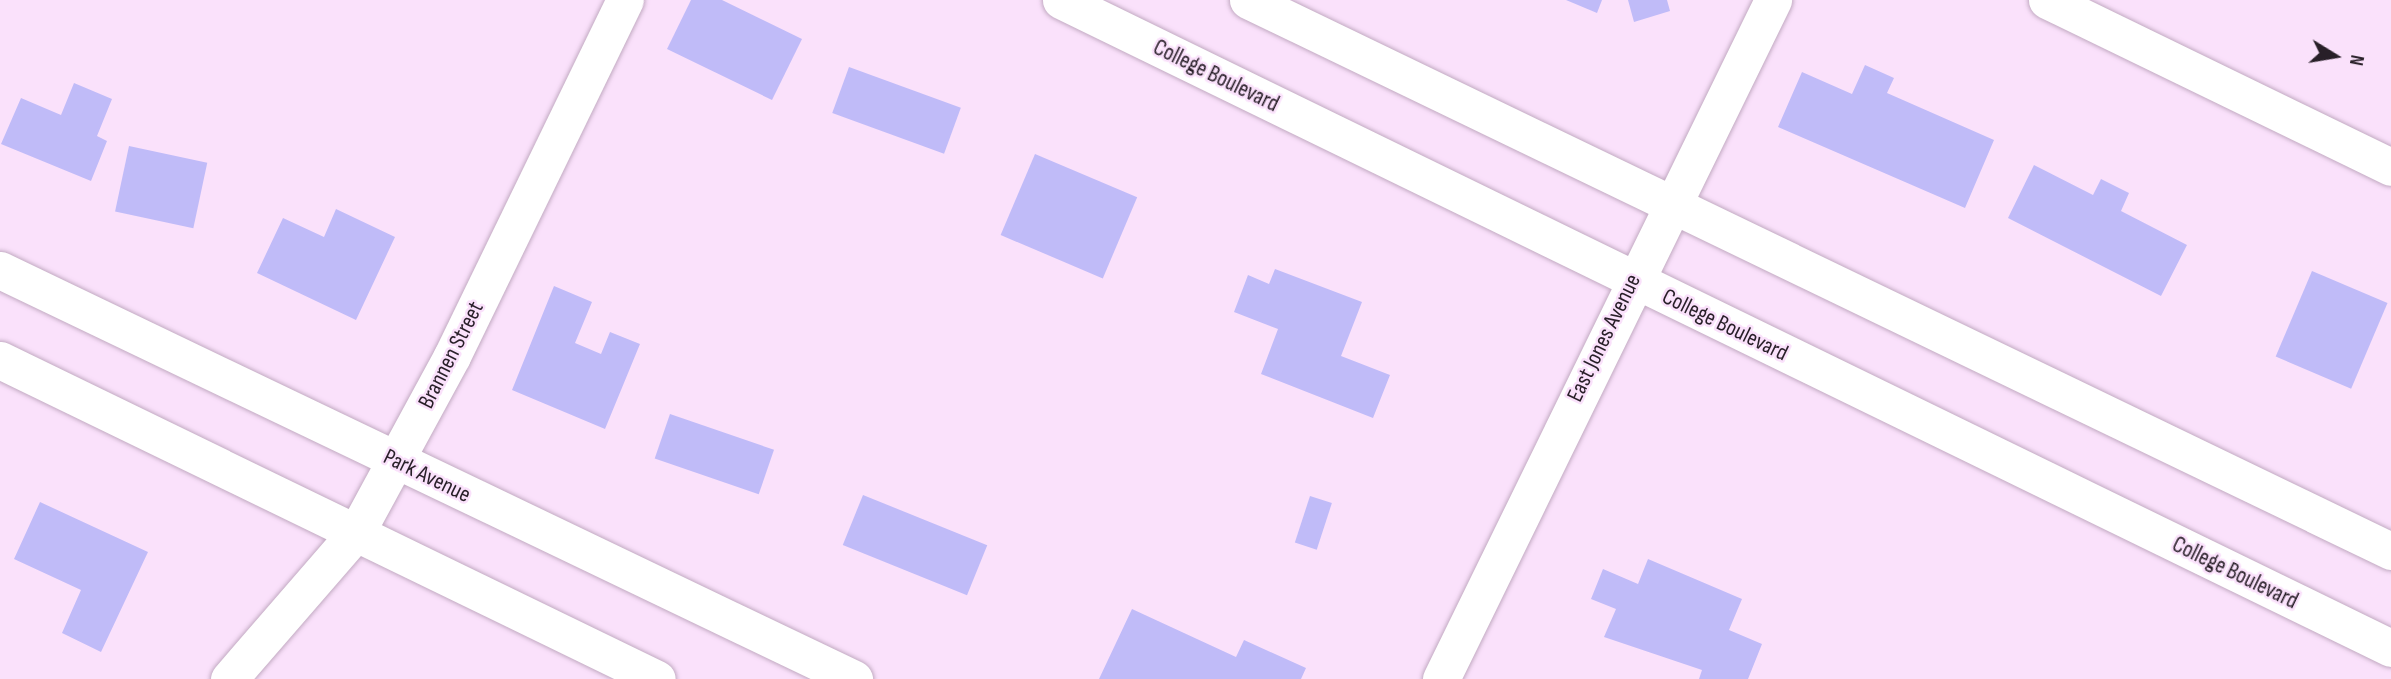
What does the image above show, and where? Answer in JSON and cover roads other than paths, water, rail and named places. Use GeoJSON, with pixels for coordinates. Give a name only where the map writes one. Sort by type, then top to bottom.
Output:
{"type":"FeatureCollection","features":[{"type":"Feature","properties":{"kind":"street","name":"Brannen Street"},"geometry":{"type":"LineString","coordinates":[[229,679],[357,531],[625,0]]}},
{"type":"Feature","properties":{"kind":"street","name":"College Boulevard"},"geometry":{"type":"LineString","coordinates":[[1061,0],[2391,648]]}},
{"type":"Feature","properties":{"kind":"street"},"geometry":{"type":"LineString","coordinates":[[1248,0],[2391,551]]}},
{"type":"Feature","properties":{"kind":"street","name":"East Jones Avenue"},"geometry":{"type":"LineString","coordinates":[[1441,679],[1632,280],[1773,0]]}},
{"type":"Feature","properties":{"kind":"street"},"geometry":{"type":"LineString","coordinates":[[2047,0],[2391,167]]}},
{"type":"Feature","properties":{"kind":"street","name":"Park Avenue"},"geometry":{"type":"LineString","coordinates":[[0,270],[854,679]]}},
{"type":"Feature","properties":{"kind":"street"},"geometry":{"type":"LineString","coordinates":[[0,360],[357,531],[657,679]]}}]}
